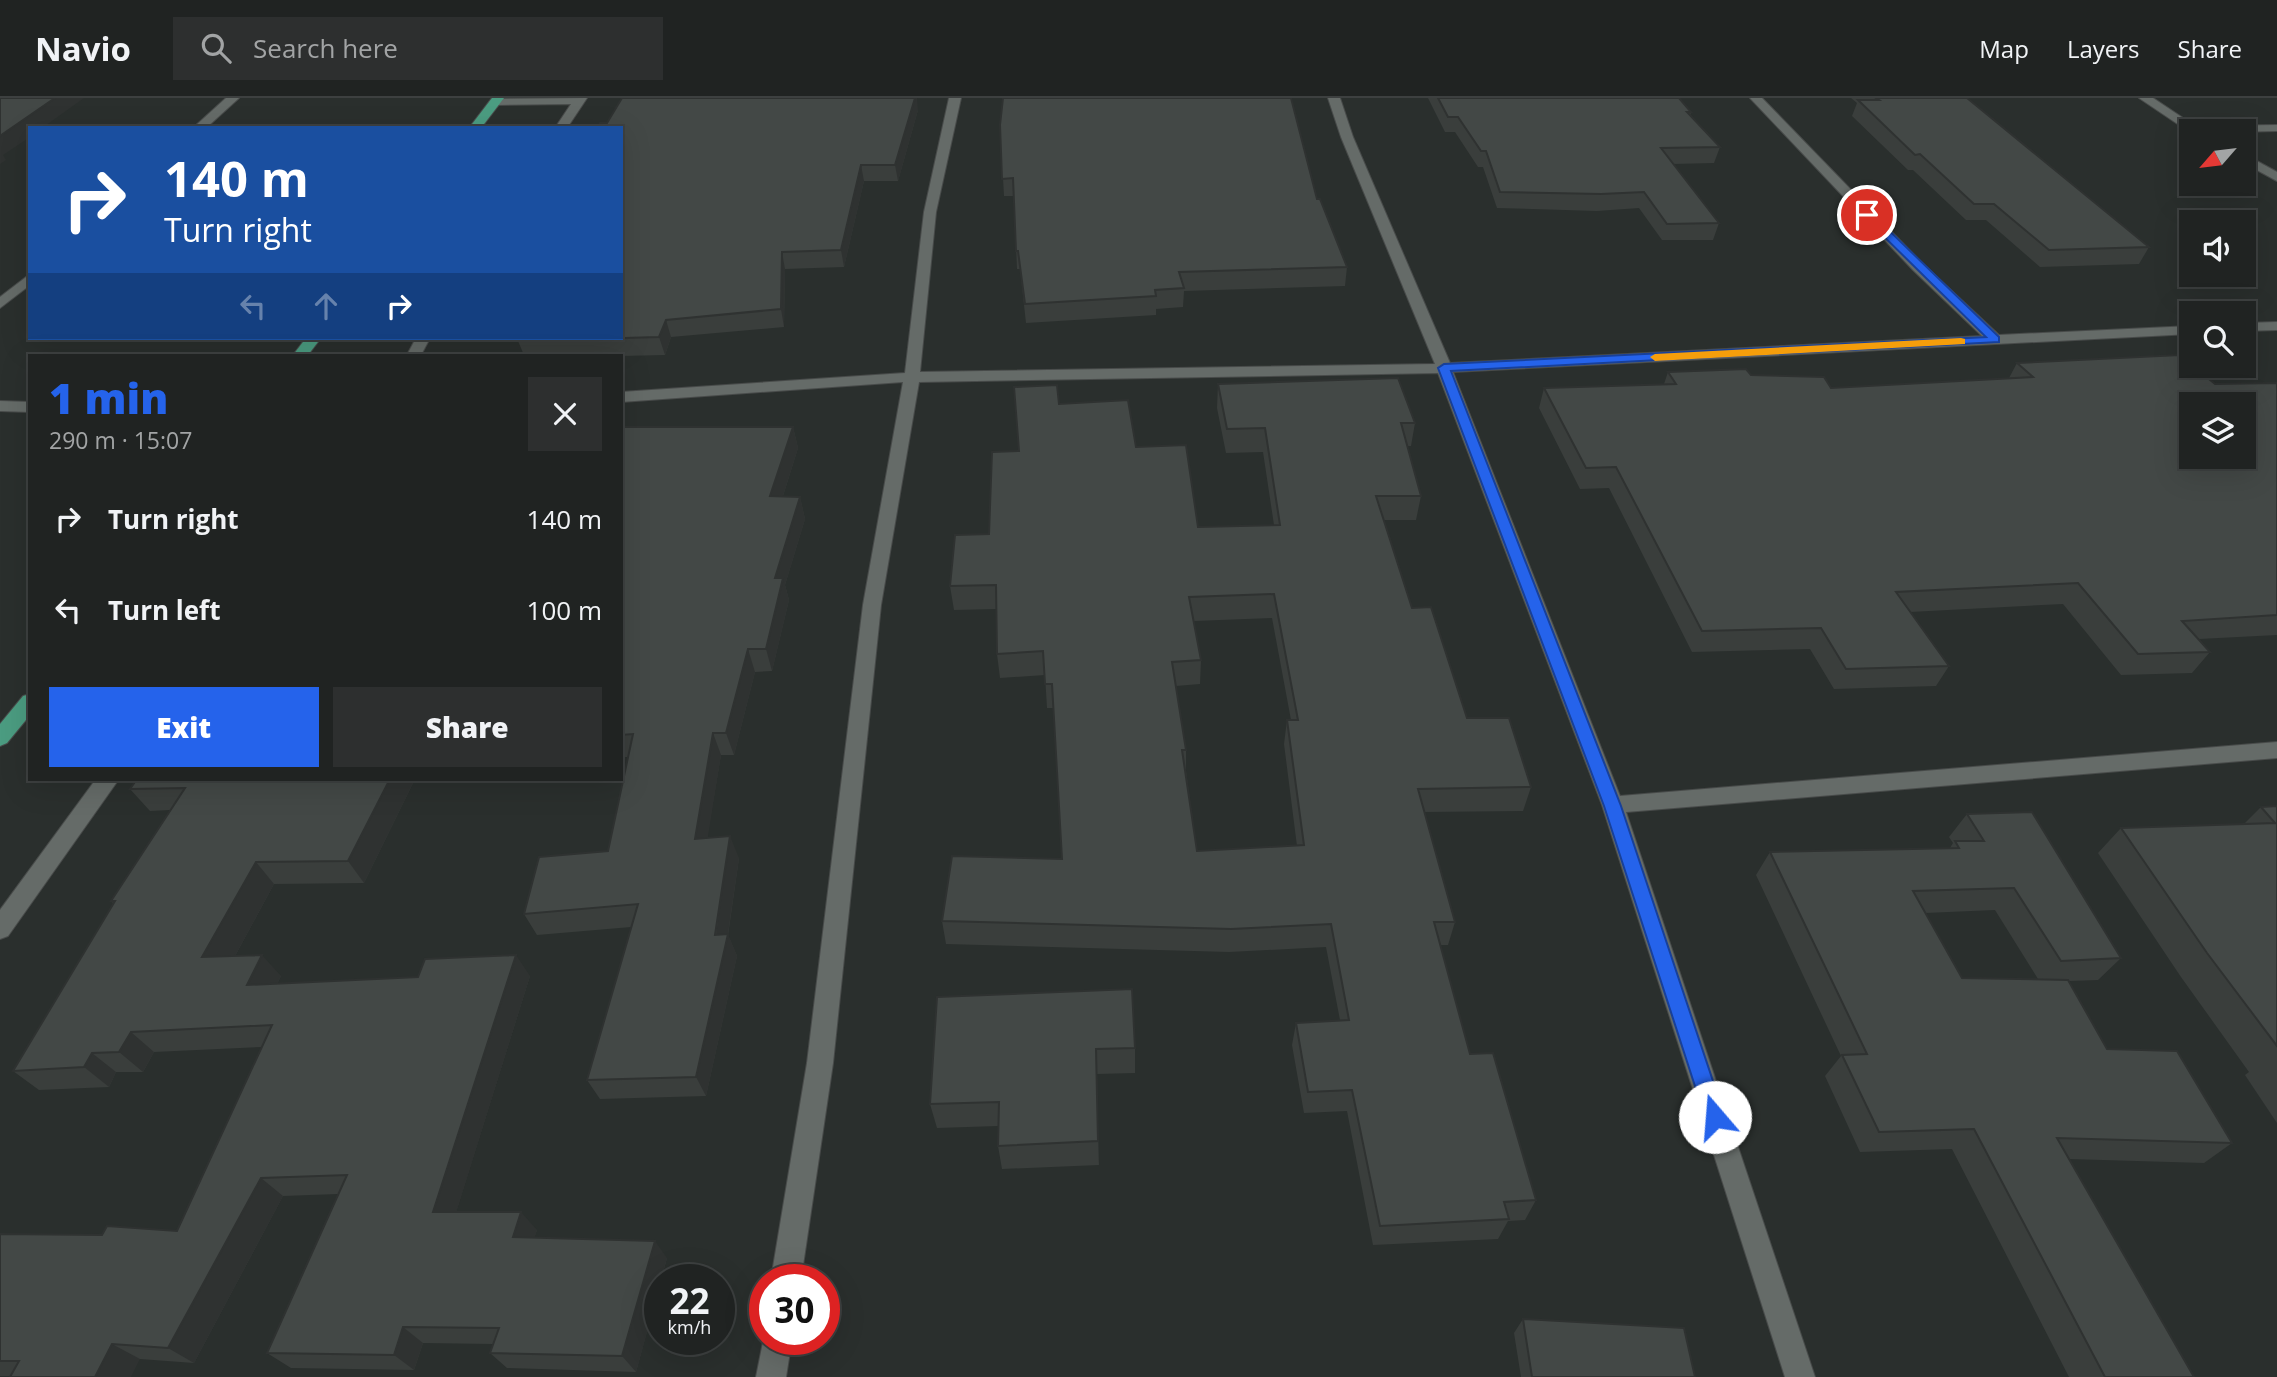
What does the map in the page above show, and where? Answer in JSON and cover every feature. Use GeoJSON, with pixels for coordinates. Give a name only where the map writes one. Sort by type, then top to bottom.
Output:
{"type":"FeatureCollection","features":[{"type":"Feature","properties":{"kind":"main road"},"geometry":{"type":"LineString","coordinates":[[476,126],[496,100]]}},
{"type":"Feature","properties":{"kind":"main road"},"geometry":{"type":"LineString","coordinates":[[301,354],[312,340]]}},
{"type":"Feature","properties":{"kind":"main road"},"geometry":{"type":"LineString","coordinates":[[0,738],[28,703]]}},
{"type":"Feature","properties":{"kind":"street"},"geometry":{"type":"LineString","coordinates":[[201,126],[233,98]]}},
{"type":"Feature","properties":{"kind":"street"},"geometry":{"type":"LineString","coordinates":[[788,1264],[820,1063],[872,605],[912,377],[930,212],[956,98]]}},
{"type":"Feature","properties":{"kind":"street"},"geometry":{"type":"LineString","coordinates":[[1334,98],[1444,368],[1613,806],[1800,1377]]}},
{"type":"Feature","properties":{"kind":"street"},"geometry":{"type":"LineString","coordinates":[[1756,98],[1918,267],[1995,340]]}},
{"type":"Feature","properties":{"kind":"street"},"geometry":{"type":"LineString","coordinates":[[2146,98],[2179,120]]}},
{"type":"Feature","properties":{"kind":"street"},"geometry":{"type":"LineString","coordinates":[[496,100],[580,99]]}},
{"type":"Feature","properties":{"kind":"street"},"geometry":{"type":"LineString","coordinates":[[562,126],[580,99]]}},
{"type":"Feature","properties":{"kind":"street"},"geometry":{"type":"LineString","coordinates":[[2256,129],[2277,128]]}},
{"type":"Feature","properties":{"kind":"street"},"geometry":{"type":"LineString","coordinates":[[2256,165],[2277,177]]}},
{"type":"Feature","properties":{"kind":"street"},"geometry":{"type":"LineString","coordinates":[[0,304],[28,280]]}},
{"type":"Feature","properties":{"kind":"street"},"geometry":{"type":"LineString","coordinates":[[2256,327],[2277,326]]}},
{"type":"Feature","properties":{"kind":"street"},"geometry":{"type":"LineString","coordinates":[[623,397],[912,377],[1444,368],[2179,331]]}},
{"type":"Feature","properties":{"kind":"street"},"geometry":{"type":"LineString","coordinates":[[0,406],[28,407]]}},
{"type":"Feature","properties":{"kind":"street"},"geometry":{"type":"LineString","coordinates":[[1613,806],[2277,750]]}},
{"type":"Feature","properties":{"kind":"street"},"geometry":{"type":"LineString","coordinates":[[0,929],[107,781]]}},
{"type":"Feature","properties":{"kind":"street"},"geometry":{"type":"LineString","coordinates":[[771,1377],[774,1355]]}},
{"type":"Feature","properties":{"kind":"building"},"geometry":{"type":"Polygon","coordinates":[[[0,98],[55,98],[0,136],[0,98]]]}},
{"type":"Feature","properties":{"kind":"building"},"geometry":{"type":"Polygon","coordinates":[[[622,98],[915,98],[895,165],[861,165],[841,250],[782,252],[781,309],[666,320],[659,337],[623,338],[623,126],[599,126],[600,123],[607,123],[622,98]]]}},
{"type":"Feature","properties":{"kind":"building"},"geometry":{"type":"Polygon","coordinates":[[[1003,98],[1291,98],[1317,199],[1320,199],[1347,267],[1179,272],[1184,288],[1155,290],[1156,296],[1025,304],[1016,251],[1013,178],[1002,179],[1000,125],[1003,98]]]}},
{"type":"Feature","properties":{"kind":"building"},"geometry":{"type":"Polygon","coordinates":[[[1438,98],[1679,98],[1691,112],[1687,112],[1720,147],[1661,148],[1719,223],[1667,224],[1644,192],[1500,192],[1486,151],[1481,151],[1458,117],[1448,117],[1438,98]]]}},
{"type":"Feature","properties":{"kind":"building"},"geometry":{"type":"Polygon","coordinates":[[[1876,98],[1967,98],[2149,247],[2049,250],[1994,204],[1974,204],[1920,154],[1915,155],[1858,100],[1879,100],[1876,98]]]}},
{"type":"Feature","properties":{"kind":"building"},"geometry":{"type":"Polygon","coordinates":[[[2179,355],[2179,378],[2208,378],[2215,384],[2277,383],[2277,615],[2182,621],[2210,652],[2138,654],[2078,583],[1896,592],[1949,666],[1846,669],[1821,628],[1702,631],[1616,467],[1586,468],[1544,388],[1676,384],[1668,372],[1746,369],[1751,375],[1824,377],[1831,388],[2033,377],[2017,363],[2179,355]]]}},
{"type":"Feature","properties":{"kind":"building"},"geometry":{"type":"Polygon","coordinates":[[[1398,378],[1415,423],[1401,423],[1421,496],[1376,496],[1412,608],[1431,607],[1467,718],[1509,718],[1531,787],[1418,789],[1455,922],[1434,922],[1470,1054],[1493,1053],[1536,1200],[1504,1202],[1509,1219],[1380,1226],[1352,1090],[1308,1092],[1296,1023],[1349,1020],[1331,924],[1231,929],[942,921],[952,856],[1062,859],[1052,684],[1045,684],[1043,651],[997,654],[996,585],[950,586],[955,535],[989,534],[992,452],[1019,451],[1014,387],[1057,385],[1059,404],[1128,400],[1136,447],[1186,445],[1198,527],[1280,525],[1265,428],[1227,429],[1218,384],[1398,378]],[[1274,594],[1189,597],[1201,660],[1172,662],[1186,750],[1182,750],[1197,851],[1304,845],[1287,720],[1298,720],[1274,594]]]}},
{"type":"Feature","properties":{"kind":"building"},"geometry":{"type":"Polygon","coordinates":[[[623,427],[793,427],[770,496],[800,497],[775,578],[783,578],[766,649],[748,649],[726,733],[713,733],[695,839],[730,836],[715,935],[728,934],[696,1077],[587,1080],[638,904],[524,914],[539,857],[608,851],[633,734],[623,735],[623,427]]]}},
{"type":"Feature","properties":{"kind":"building"},"geometry":{"type":"Polygon","coordinates":[[[136,781],[389,781],[348,861],[256,862],[202,957],[262,955],[247,985],[418,977],[425,959],[516,955],[433,1212],[521,1212],[513,1237],[655,1241],[648,1264],[644,1264],[644,1279],[622,1356],[490,1353],[499,1328],[403,1327],[394,1355],[267,1353],[347,1175],[261,1178],[168,1348],[112,1344],[95,1377],[10,1377],[19,1361],[0,1361],[0,1234],[102,1235],[107,1226],[177,1231],[272,1025],[131,1032],[119,1052],[92,1053],[84,1067],[13,1071],[115,901],[111,901],[185,788],[130,789],[136,781]]]}},
{"type":"Feature","properties":{"kind":"building"},"geometry":{"type":"Polygon","coordinates":[[[2277,806],[2277,1046],[2207,953],[2121,828],[2275,823],[2261,807],[2277,806]]]}},
{"type":"Feature","properties":{"kind":"building"},"geometry":{"type":"Polygon","coordinates":[[[2032,812],[2121,958],[2061,961],[2014,888],[1913,891],[1962,978],[2068,980],[2107,1049],[2177,1051],[2232,1143],[2057,1138],[2194,1377],[2105,1377],[1974,1129],[1879,1132],[1842,1055],[1867,1054],[1770,852],[1959,848],[1955,841],[1984,841],[1967,814],[2032,812]]]}},
{"type":"Feature","properties":{"kind":"building"},"geometry":{"type":"Polygon","coordinates":[[[1132,989],[1135,1048],[1096,1049],[1098,1141],[998,1146],[999,1102],[930,1104],[937,997],[1132,989]]]}},
{"type":"Feature","properties":{"kind":"building"},"geometry":{"type":"Polygon","coordinates":[[[1523,1319],[1684,1328],[1695,1377],[1532,1377],[1523,1319]]]}},
{"type":"Feature","properties":{"kind":"slow traffic"},"geometry":{"type":"LineString","coordinates":[[1655,357],[1961,342]]}},
{"type":"Feature","properties":{"kind":"route"},"geometry":{"type":"LineString","coordinates":[[1715,1117],[1613,806],[1444,368],[1995,340],[1867,215]]}}]}
